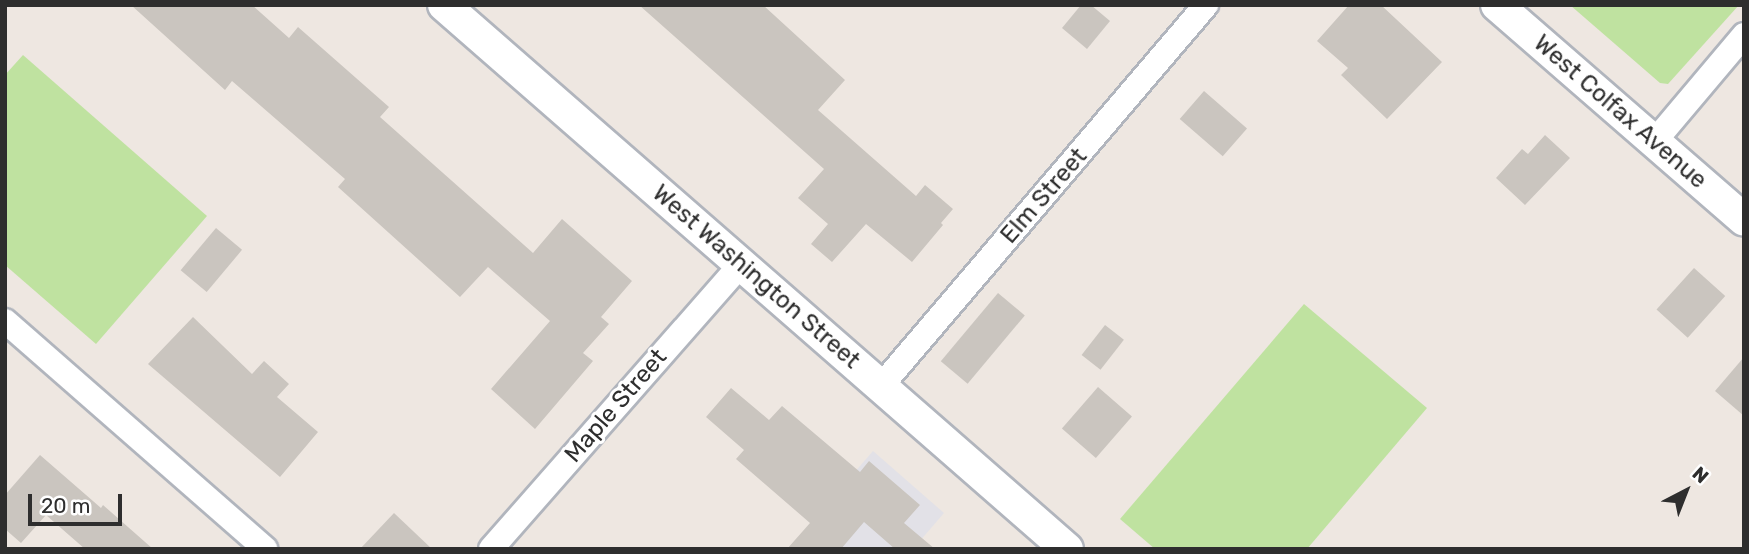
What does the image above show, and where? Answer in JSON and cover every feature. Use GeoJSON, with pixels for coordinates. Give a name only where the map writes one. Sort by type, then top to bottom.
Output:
{"type":"FeatureCollection","features":[{"type":"Feature","properties":{"kind":"street","name":"West Washington Street"},"geometry":{"type":"LineString","coordinates":[[444,5],[1067,549]]}},
{"type":"Feature","properties":{"kind":"street","name":"Elm Street"},"geometry":{"type":"LineString","coordinates":[[881,386],[1206,5]]}},
{"type":"Feature","properties":{"kind":"street","name":"West Colfax Avenue"},"geometry":{"type":"LineString","coordinates":[[1497,5],[1744,220]]}},
{"type":"Feature","properties":{"kind":"street"},"geometry":{"type":"LineString","coordinates":[[1654,142],[1744,35]]}},
{"type":"Feature","properties":{"kind":"street","name":"Maple Street"},"geometry":{"type":"LineString","coordinates":[[491,549],[741,264]]}},
{"type":"Feature","properties":{"kind":"street"},"geometry":{"type":"LineString","coordinates":[[5,321],[265,549]]}},
{"type":"Feature","properties":{"kind":"shaded area"},"geometry":{"type":"Polygon","coordinates":[[[873,451],[944,513],[913,549],[788,549],[873,451]]]}},
{"type":"Feature","properties":{"kind":"green space"},"geometry":{"type":"Polygon","coordinates":[[[1570,5],[1739,5],[1668,84],[1660,83],[1570,5]]]}},
{"type":"Feature","properties":{"kind":"green space"},"geometry":{"type":"Polygon","coordinates":[[[23,55],[207,216],[96,344],[5,265],[5,75],[23,55]]]}},
{"type":"Feature","properties":{"kind":"green space"},"geometry":{"type":"Polygon","coordinates":[[[1304,304],[1427,408],[1307,549],[1155,549],[1120,519],[1304,304]]]}},
{"type":"Feature","properties":{"kind":"building"},"geometry":{"type":"Polygon","coordinates":[[[131,5],[252,5],[289,38],[298,27],[389,107],[380,117],[533,253],[562,219],[632,281],[601,317],[609,324],[583,353],[593,361],[535,429],[491,389],[550,321],[488,267],[460,297],[338,187],[345,179],[232,81],[225,90],[131,5]]]}},
{"type":"Feature","properties":{"kind":"building"},"geometry":{"type":"Polygon","coordinates":[[[639,5],[763,5],[845,80],[818,110],[916,196],[925,185],[953,209],[941,223],[943,225],[912,262],[866,224],[832,262],[811,244],[828,224],[798,198],[824,169],[639,5]]]}},
{"type":"Feature","properties":{"kind":"building"},"geometry":{"type":"Polygon","coordinates":[[[1081,5],[1091,5],[1110,21],[1087,49],[1062,28],[1081,5]]]}},
{"type":"Feature","properties":{"kind":"building"},"geometry":{"type":"Polygon","coordinates":[[[1349,5],[1381,5],[1442,62],[1387,119],[1341,75],[1348,68],[1317,41],[1349,5]]]}},
{"type":"Feature","properties":{"kind":"building"},"geometry":{"type":"Polygon","coordinates":[[[1204,91],[1247,128],[1223,156],[1180,119],[1204,91]]]}},
{"type":"Feature","properties":{"kind":"building"},"geometry":{"type":"Polygon","coordinates":[[[1545,135],[1570,158],[1525,205],[1496,178],[1522,149],[1528,154],[1545,135]]]}},
{"type":"Feature","properties":{"kind":"building"},"geometry":{"type":"Polygon","coordinates":[[[216,228],[242,250],[207,292],[181,270],[216,228]]]}},
{"type":"Feature","properties":{"kind":"building"},"geometry":{"type":"Polygon","coordinates":[[[1694,268],[1725,296],[1688,338],[1657,310],[1694,268]]]}},
{"type":"Feature","properties":{"kind":"building"},"geometry":{"type":"Polygon","coordinates":[[[998,293],[1025,315],[968,384],[941,361],[998,293]]]}},
{"type":"Feature","properties":{"kind":"building"},"geometry":{"type":"Polygon","coordinates":[[[193,317],[252,374],[264,361],[289,384],[277,397],[318,432],[280,477],[148,364],[193,317]]]}},
{"type":"Feature","properties":{"kind":"building"},"geometry":{"type":"Polygon","coordinates":[[[1105,325],[1124,340],[1101,370],[1082,355],[1105,325]]]}},
{"type":"Feature","properties":{"kind":"building"},"geometry":{"type":"Polygon","coordinates":[[[1744,357],[1744,416],[1715,391],[1744,357]]]}},
{"type":"Feature","properties":{"kind":"building"},"geometry":{"type":"Polygon","coordinates":[[[1098,387],[1132,417],[1096,458],[1062,429],[1098,387]]]}},
{"type":"Feature","properties":{"kind":"building"},"geometry":{"type":"Polygon","coordinates":[[[731,388],[769,420],[782,406],[860,472],[869,461],[920,505],[904,523],[935,549],[895,549],[864,522],[841,549],[787,549],[810,523],[736,459],[744,450],[706,417],[731,388]]]}},
{"type":"Feature","properties":{"kind":"building"},"geometry":{"type":"Polygon","coordinates":[[[40,455],[153,549],[85,549],[46,515],[21,543],[5,529],[5,495],[40,455]]]}},
{"type":"Feature","properties":{"kind":"building"},"geometry":{"type":"Polygon","coordinates":[[[394,513],[432,549],[360,549],[394,513]]]}}]}
